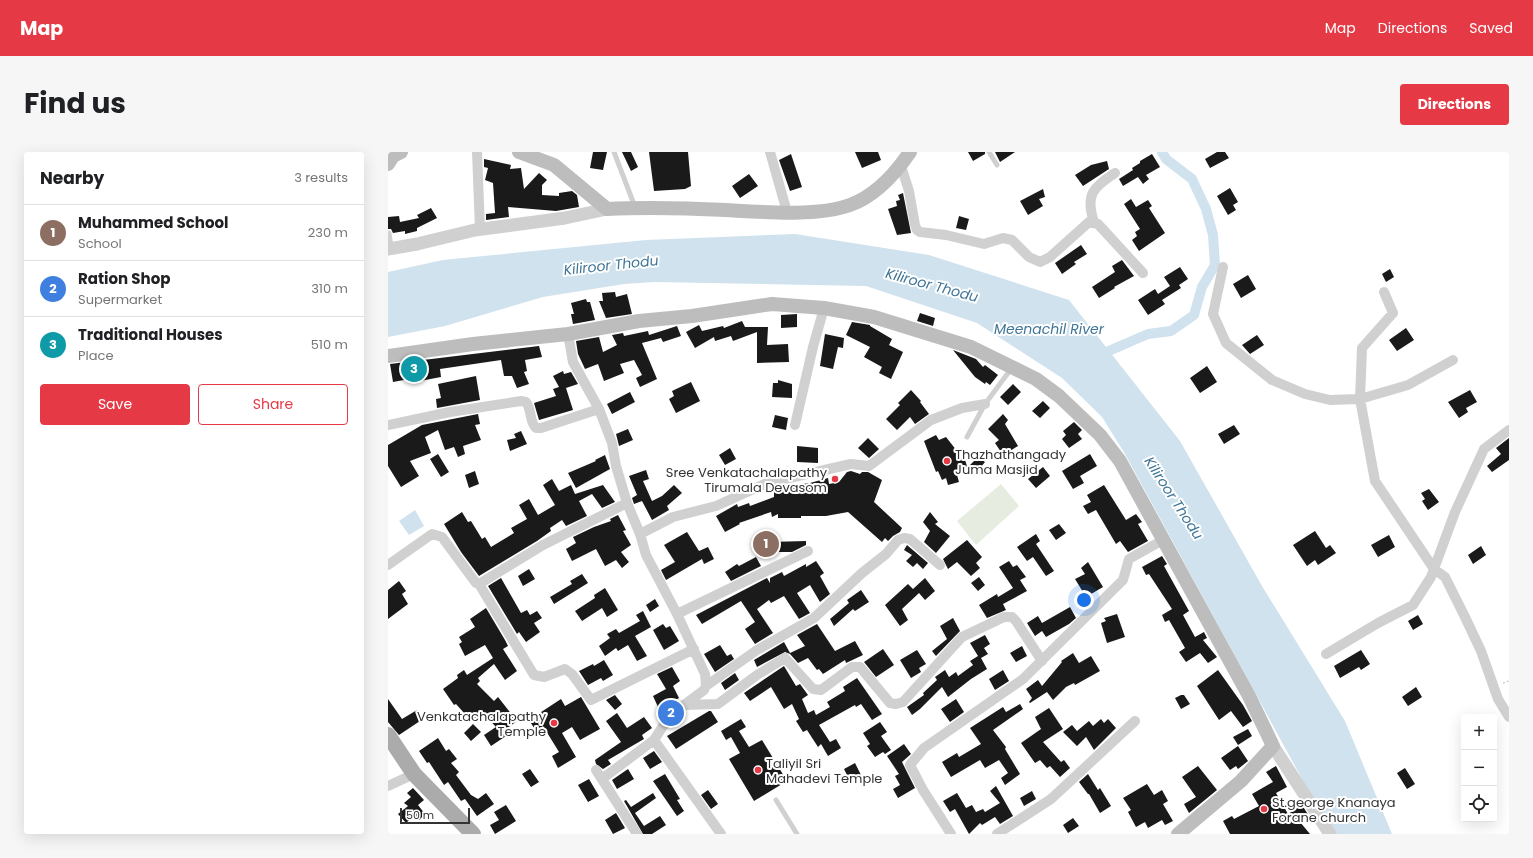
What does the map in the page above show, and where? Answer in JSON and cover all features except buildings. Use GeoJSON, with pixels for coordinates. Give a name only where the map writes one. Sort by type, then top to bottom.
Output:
{"type":"FeatureCollection","features":[{"type":"Feature","properties":{"kind":"main road"},"geometry":{"type":"LineString","coordinates":[[388,164],[393,156],[401,152]]}},
{"type":"Feature","properties":{"kind":"main road"},"geometry":{"type":"LineString","coordinates":[[519,152],[554,165],[608,209],[635,208],[788,212],[832,209],[865,199],[901,166],[910,152]]}},
{"type":"Feature","properties":{"kind":"main road"},"geometry":{"type":"LineString","coordinates":[[388,356],[480,343],[568,334],[639,321],[692,316],[772,304],[824,308],[874,317],[971,347],[1036,379],[1059,396],[1100,435],[1120,461],[1249,696],[1273,746],[1241,781],[1178,834]]}},
{"type":"Feature","properties":{"kind":"main road"},"geometry":{"type":"LineString","coordinates":[[388,735],[414,774],[473,834]]}},
{"type":"Feature","properties":{"kind":"street"},"geometry":{"type":"LineString","coordinates":[[477,152],[480,229]]}},
{"type":"Feature","properties":{"kind":"street"},"geometry":{"type":"LineString","coordinates":[[770,152],[788,212]]}},
{"type":"Feature","properties":{"kind":"street"},"geometry":{"type":"LineString","coordinates":[[901,166],[909,191],[915,225],[920,232],[946,235],[984,244],[1003,238],[1012,240],[1029,257],[1040,262],[1050,257],[1089,222],[1094,222]]}},
{"type":"Feature","properties":{"kind":"street"},"geometry":{"type":"LineString","coordinates":[[1115,172],[1099,184],[1091,195],[1089,209],[1094,222],[1098,224],[1143,273]]}},
{"type":"Feature","properties":{"kind":"street"},"geometry":{"type":"LineString","coordinates":[[390,248],[417,244],[480,229],[565,218],[608,209]]}},
{"type":"Feature","properties":{"kind":"street"},"geometry":{"type":"LineString","coordinates":[[1223,267],[1213,314],[1226,343],[1272,380],[1305,394],[1330,400],[1360,399],[1408,385],[1454,360]]}},
{"type":"Feature","properties":{"kind":"street"},"geometry":{"type":"LineString","coordinates":[[1384,292],[1393,313],[1362,348],[1360,399],[1375,481],[1434,569],[1445,577],[1481,651],[1498,699],[1509,718]]}},
{"type":"Feature","properties":{"kind":"street"},"geometry":{"type":"LineString","coordinates":[[795,425],[813,347],[824,308]]}},
{"type":"Feature","properties":{"kind":"street"},"geometry":{"type":"LineString","coordinates":[[568,334],[573,362],[599,409],[612,443],[616,466],[627,503],[640,534],[646,555],[694,649],[705,674],[706,686]]}},
{"type":"Feature","properties":{"kind":"street"},"geometry":{"type":"LineString","coordinates":[[388,425],[450,412],[521,401],[526,402],[530,409],[532,424],[536,428],[541,428],[599,409]]}},
{"type":"Feature","properties":{"kind":"street"},"geometry":{"type":"LineString","coordinates":[[640,534],[673,517],[716,506],[767,483],[851,464],[869,466],[931,420],[962,408],[985,404]]}},
{"type":"Feature","properties":{"kind":"street"},"geometry":{"type":"LineString","coordinates":[[1326,654],[1378,623],[1414,605],[1434,569],[1455,512],[1484,449],[1509,430]]}},
{"type":"Feature","properties":{"kind":"street"},"geometry":{"type":"LineString","coordinates":[[480,584],[542,545],[627,503]]}},
{"type":"Feature","properties":{"kind":"street"},"geometry":{"type":"LineString","coordinates":[[388,566],[432,534],[442,537],[476,583],[480,584],[534,675],[544,677],[565,669],[572,674],[591,700],[694,649]]}},
{"type":"Feature","properties":{"kind":"street"},"geometry":{"type":"LineString","coordinates":[[602,779],[654,740],[663,726],[674,717],[684,705],[702,693],[706,686],[769,643],[814,618],[862,572],[886,554],[898,540],[904,538],[910,539],[940,565]]}},
{"type":"Feature","properties":{"kind":"street"},"geometry":{"type":"LineString","coordinates":[[951,834],[923,790],[910,765],[924,748],[1023,679],[1123,580],[1130,559],[1163,540]]}},
{"type":"Feature","properties":{"kind":"street"},"geometry":{"type":"LineString","coordinates":[[677,614],[808,551]]}},
{"type":"Feature","properties":{"kind":"street"},"geometry":{"type":"LineString","coordinates":[[684,705],[718,704],[757,675],[785,658],[813,689],[821,690],[852,667],[860,667],[890,703],[896,704],[903,702],[959,640],[1004,617],[1012,617],[1016,621],[1042,661]]}},
{"type":"Feature","properties":{"kind":"street"},"geometry":{"type":"LineString","coordinates":[[996,834],[1051,799],[1135,721]]}},
{"type":"Feature","properties":{"kind":"street"},"geometry":{"type":"LineString","coordinates":[[654,740],[721,834]]}},
{"type":"Feature","properties":{"kind":"street"},"geometry":{"type":"LineString","coordinates":[[1273,746],[1330,834]]}},
{"type":"Feature","properties":{"kind":"street"},"geometry":{"type":"LineString","coordinates":[[596,770],[637,834]]}},
{"type":"Feature","properties":{"kind":"street"},"geometry":{"type":"LineString","coordinates":[[388,786],[414,774]]}},
{"type":"Feature","properties":{"kind":"lane"},"geometry":{"type":"LineString","coordinates":[[614,152],[635,208]]}},
{"type":"Feature","properties":{"kind":"lane"},"geometry":{"type":"LineString","coordinates":[[989,152],[997,165]]}},
{"type":"Feature","properties":{"kind":"lane"},"geometry":{"type":"LineString","coordinates":[[390,233],[390,248]]}},
{"type":"Feature","properties":{"kind":"lane"},"geometry":{"type":"LineString","coordinates":[[967,437],[985,404],[1012,368]]}},
{"type":"Feature","properties":{"kind":"lane"},"geometry":{"type":"LineString","coordinates":[[776,800],[797,834]]}},
{"type":"Feature","properties":{"kind":"shaded area"},"geometry":{"type":"Polygon","coordinates":[[[1001,484],[1019,506],[976,545],[957,521],[1001,484]]]}},
{"type":"Feature","properties":{"kind":"water","name":"Meenachil River"},"geometry":{"type":"Polygon","coordinates":[[[795,234],[929,255],[1069,300],[1180,441],[1262,586],[1345,721],[1392,834],[1332,834],[1125,454],[1102,417],[1062,378],[977,323],[866,286],[654,282],[624,284],[543,297],[445,326],[388,337],[388,272],[443,260],[646,240],[795,234]]]}},
{"type":"Feature","properties":{"kind":"water"},"geometry":{"type":"Polygon","coordinates":[[[415,510],[424,526],[409,535],[399,521],[415,510]]]}},
{"type":"Feature","properties":{"kind":"waterway"},"geometry":{"type":"LineString","coordinates":[[1097,356],[1148,334],[1171,331],[1194,315],[1202,287],[1215,265],[1213,235],[1206,209],[1192,179],[1166,159],[1162,152]]}},
{"type":"Feature","properties":{"kind":"place","name":"Traditional Houses"},"geometry":{"type":"Point","coordinates":[414,369]}},
{"type":"Feature","properties":{"kind":"place","name":"Thazhathangady Juma Masjid"},"geometry":{"type":"Point","coordinates":[947,461]}},
{"type":"Feature","properties":{"kind":"place","name":"Sree Venkatachalapathy Tirumala Devasom"},"geometry":{"type":"Point","coordinates":[835,479]}},
{"type":"Feature","properties":{"kind":"place","name":"Muhammed School"},"geometry":{"type":"Point","coordinates":[766,544]}},
{"type":"Feature","properties":{"kind":"place","name":"Ration Shop"},"geometry":{"type":"Point","coordinates":[671,713]}},
{"type":"Feature","properties":{"kind":"place","name":"Venkatachalapathy Temple"},"geometry":{"type":"Point","coordinates":[554,723]}},
{"type":"Feature","properties":{"kind":"place","name":"Taliyil Sri Mahadevi Temple"},"geometry":{"type":"Point","coordinates":[758,770]}},
{"type":"Feature","properties":{"kind":"place","name":"St.george Knanaya Forane church"},"geometry":{"type":"Point","coordinates":[1264,809]}},
{"type":"Feature","properties":{"kind":"water label","name":"Kiliroor Thodu"},"geometry":{"type":"Point","coordinates":[611,265]}},
{"type":"Feature","properties":{"kind":"water label","name":"Kiliroor Thodu"},"geometry":{"type":"Point","coordinates":[932,285]}},
{"type":"Feature","properties":{"kind":"water label","name":"Kiliroor Thodu"},"geometry":{"type":"Point","coordinates":[1174,498]}}]}
